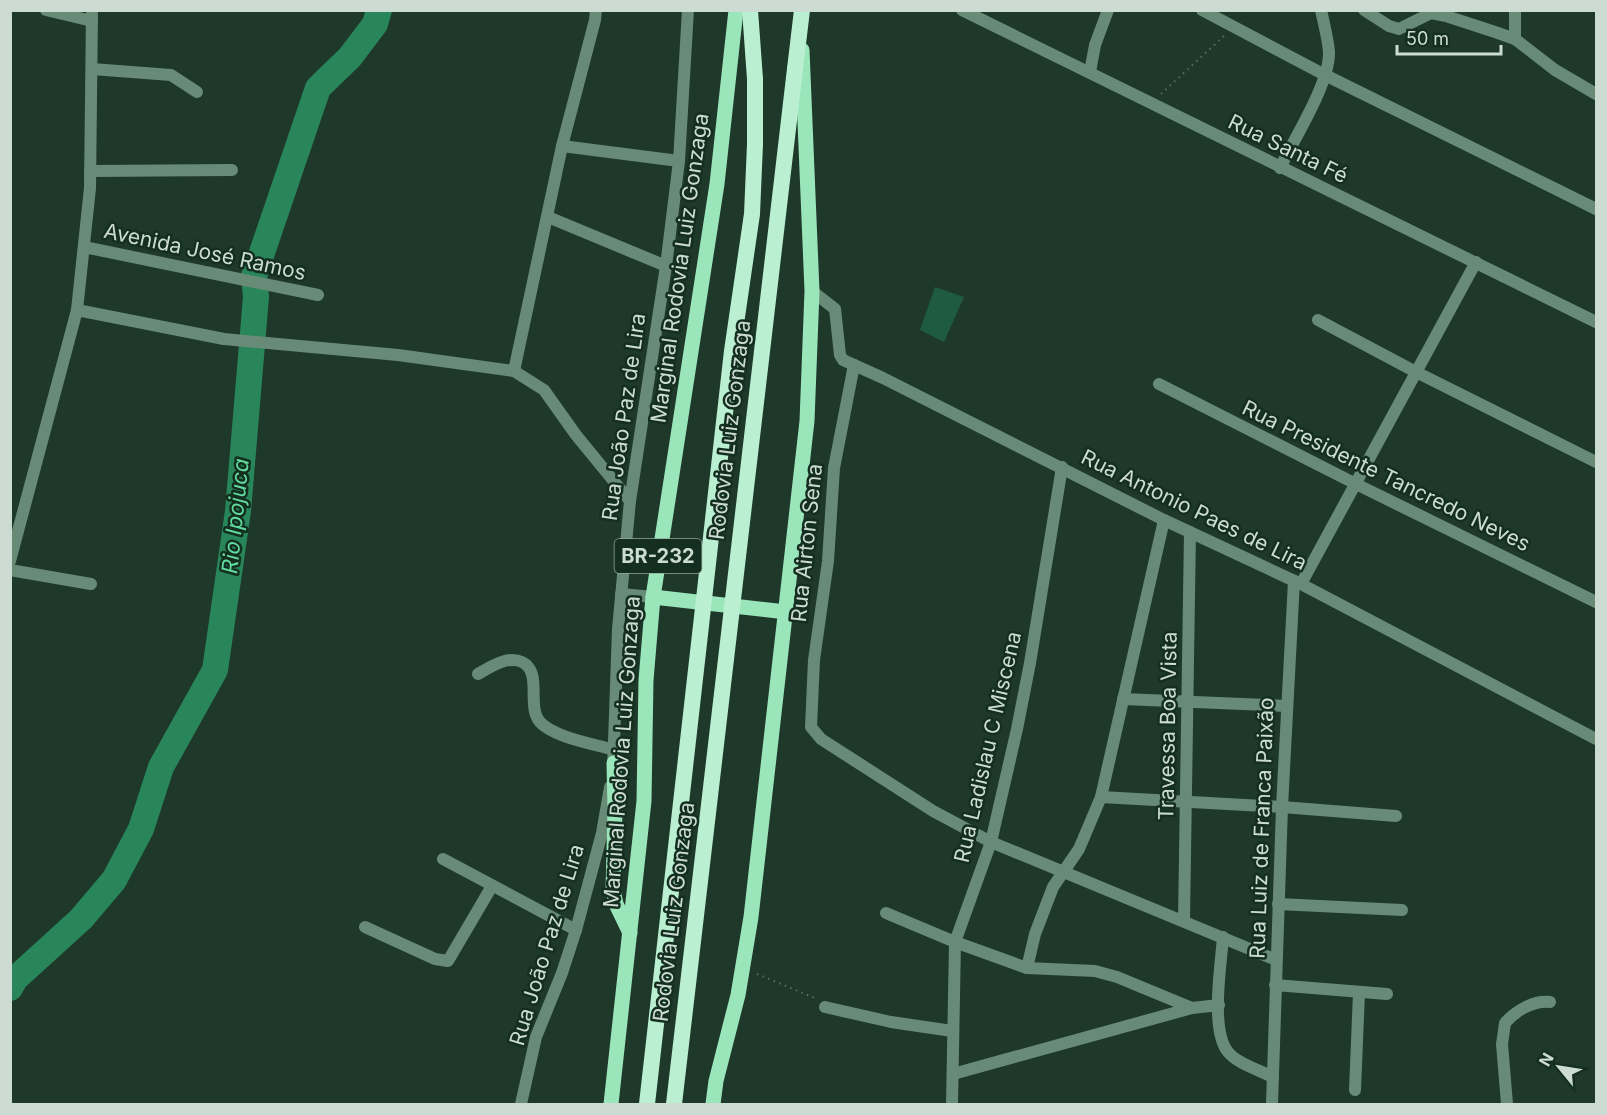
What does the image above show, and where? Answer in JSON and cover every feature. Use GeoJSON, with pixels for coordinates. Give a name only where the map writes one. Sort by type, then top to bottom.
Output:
{"type":"FeatureCollection","features":[{"type":"Feature","properties":{"kind":"highway","name":"Rodovia Luiz Gonzaga"},"geometry":{"type":"LineString","coordinates":[[647,1104],[732,351],[752,214],[755,80],[750,10]]}},
{"type":"Feature","properties":{"kind":"highway","name":"Rodovia Luiz Gonzaga"},"geometry":{"type":"LineString","coordinates":[[674,1104],[802,13]]}},
{"type":"Feature","properties":{"kind":"main road","name":"Marginal Rodovia Luiz Gonzaga"},"geometry":{"type":"LineString","coordinates":[[611,1104],[644,801],[646,680],[652,597],[717,184],[735,10]]}},
{"type":"Feature","properties":{"kind":"main road"},"geometry":{"type":"LineString","coordinates":[[713,1104],[716,1081],[738,995],[751,917],[807,421],[812,291],[802,13]]}},
{"type":"Feature","properties":{"kind":"main road"},"geometry":{"type":"LineString","coordinates":[[652,597],[786,612]]}},
{"type":"Feature","properties":{"kind":"main road"},"geometry":{"type":"LineString","coordinates":[[614,757],[612,890],[631,934]]}},
{"type":"Feature","properties":{"kind":"street"},"geometry":{"type":"LineString","coordinates":[[10,561],[77,310],[90,171],[92,16],[46,10]]}},
{"type":"Feature","properties":{"kind":"street"},"geometry":{"type":"LineString","coordinates":[[514,371],[562,146],[576,100],[596,10]]}},
{"type":"Feature","properties":{"kind":"street","name":"Rua João Paz de Lira"},"geometry":{"type":"LineString","coordinates":[[521,1104],[536,1037],[562,973],[576,930],[602,833],[614,757],[617,650],[630,501],[666,266],[679,161],[688,10]]}},
{"type":"Feature","properties":{"kind":"street","name":"Rua Santa Fé"},"geometry":{"type":"LineString","coordinates":[[962,10],[1596,322]]}},
{"type":"Feature","properties":{"kind":"street"},"geometry":{"type":"LineString","coordinates":[[1090,72],[1095,45],[1108,10]]}},
{"type":"Feature","properties":{"kind":"street"},"geometry":{"type":"LineString","coordinates":[[1202,10],[1325,75],[1596,208]]}},
{"type":"Feature","properties":{"kind":"street"},"geometry":{"type":"LineString","coordinates":[[1280,168],[1325,75],[1329,51],[1322,10]]}},
{"type":"Feature","properties":{"kind":"street"},"geometry":{"type":"LineString","coordinates":[[1364,10],[1389,27],[1399,29],[1425,15],[1440,14],[1515,39],[1555,70],[1596,94]]}},
{"type":"Feature","properties":{"kind":"street"},"geometry":{"type":"LineString","coordinates":[[1515,10],[1515,39]]}},
{"type":"Feature","properties":{"kind":"street"},"geometry":{"type":"LineString","coordinates":[[92,69],[171,75],[197,92]]}},
{"type":"Feature","properties":{"kind":"street"},"geometry":{"type":"LineString","coordinates":[[562,146],[679,161]]}},
{"type":"Feature","properties":{"kind":"street"},"geometry":{"type":"LineString","coordinates":[[90,171],[232,170]]}},
{"type":"Feature","properties":{"kind":"street"},"geometry":{"type":"LineString","coordinates":[[548,217],[666,266]]}},
{"type":"Feature","properties":{"kind":"street","name":"Avenida José Ramos"},"geometry":{"type":"LineString","coordinates":[[84,247],[318,295]]}},
{"type":"Feature","properties":{"kind":"street","name":"Rua Luiz de Franca Paixão"},"geometry":{"type":"LineString","coordinates":[[1272,1104],[1287,706],[1298,582],[1356,484],[1476,262]]}},
{"type":"Feature","properties":{"kind":"street"},"geometry":{"type":"LineString","coordinates":[[812,291],[835,309],[840,355],[843,360],[854,365]]}},
{"type":"Feature","properties":{"kind":"street"},"geometry":{"type":"LineString","coordinates":[[77,310],[224,339],[398,355],[514,371],[544,390],[576,435],[630,501]]}},
{"type":"Feature","properties":{"kind":"street"},"geometry":{"type":"LineString","coordinates":[[1318,320],[1596,462]]}},
{"type":"Feature","properties":{"kind":"street","name":"Rua Antonio Paes de Lira"},"geometry":{"type":"LineString","coordinates":[[854,365],[1164,520],[1298,582],[1596,740]]}},
{"type":"Feature","properties":{"kind":"street","name":"Rua Airton Sena"},"geometry":{"type":"LineString","coordinates":[[854,365],[834,468],[828,561],[814,660],[811,727],[820,739],[933,810],[991,842]]}},
{"type":"Feature","properties":{"kind":"street","name":"Rua Presidente Tancredo Neves"},"geometry":{"type":"LineString","coordinates":[[1160,384],[1596,602]]}},
{"type":"Feature","properties":{"kind":"street","name":"Rua Ladislau C Miscena"},"geometry":{"type":"LineString","coordinates":[[952,1104],[955,942],[991,842],[1030,663],[1062,467]]}},
{"type":"Feature","properties":{"kind":"street"},"geometry":{"type":"LineString","coordinates":[[10,509],[23,514]]}},
{"type":"Feature","properties":{"kind":"street"},"geometry":{"type":"LineString","coordinates":[[1027,968],[1035,934],[1053,887],[1079,849],[1101,797],[1164,520]]}},
{"type":"Feature","properties":{"kind":"street","name":"Travessa Boa Vista"},"geometry":{"type":"LineString","coordinates":[[1184,920],[1190,531]]}},
{"type":"Feature","properties":{"kind":"street"},"geometry":{"type":"LineString","coordinates":[[10,570],[91,584]]}},
{"type":"Feature","properties":{"kind":"street"},"geometry":{"type":"LineString","coordinates":[[621,594],[652,597]]}},
{"type":"Feature","properties":{"kind":"street"},"geometry":{"type":"LineString","coordinates":[[478,674],[492,665],[507,661],[516,660],[524,663],[532,675],[534,712],[537,719],[544,726],[614,757]]}},
{"type":"Feature","properties":{"kind":"street"},"geometry":{"type":"LineString","coordinates":[[1123,699],[1287,706]]}},
{"type":"Feature","properties":{"kind":"street"},"geometry":{"type":"LineString","coordinates":[[1101,797],[1396,816]]}},
{"type":"Feature","properties":{"kind":"street"},"geometry":{"type":"LineString","coordinates":[[991,842],[1276,960]]}},
{"type":"Feature","properties":{"kind":"street"},"geometry":{"type":"LineString","coordinates":[[443,859],[576,930]]}},
{"type":"Feature","properties":{"kind":"street"},"geometry":{"type":"LineString","coordinates":[[365,927],[435,959],[448,961],[492,886]]}},
{"type":"Feature","properties":{"kind":"street"},"geometry":{"type":"LineString","coordinates":[[1278,904],[1402,910]]}},
{"type":"Feature","properties":{"kind":"street"},"geometry":{"type":"LineString","coordinates":[[886,912],[955,942],[1027,968],[1095,971],[1117,977],[1192,1008]]}},
{"type":"Feature","properties":{"kind":"street","name":"Rua Luiz de Franca Paixão"},"geometry":{"type":"LineString","coordinates":[[1223,937],[1219,1005],[1219,1030],[1222,1041],[1228,1053],[1273,1077]]}},
{"type":"Feature","properties":{"kind":"street"},"geometry":{"type":"LineString","coordinates":[[1275,986],[1387,994]]}},
{"type":"Feature","properties":{"kind":"street"},"geometry":{"type":"LineString","coordinates":[[1355,1090],[1359,993]]}},
{"type":"Feature","properties":{"kind":"street"},"geometry":{"type":"LineString","coordinates":[[1506,1104],[1502,1044],[1505,1023],[1526,1007],[1544,1001],[1550,1002]]}},
{"type":"Feature","properties":{"kind":"street"},"geometry":{"type":"LineString","coordinates":[[953,1074],[1192,1008],[1219,1005]]}},
{"type":"Feature","properties":{"kind":"street"},"geometry":{"type":"LineString","coordinates":[[825,1007],[891,1022],[952,1031]]}},
{"type":"Feature","properties":{"kind":"path"},"geometry":{"type":"LineString","coordinates":[[1149,103],[1167,90],[1234,27]]}},
{"type":"Feature","properties":{"kind":"path"},"geometry":{"type":"LineString","coordinates":[[743,969],[812,995],[825,1007]]}},
{"type":"Feature","properties":{"kind":"green space"},"geometry":{"type":"Polygon","coordinates":[[[935,287],[964,297],[944,342],[920,330],[935,287]]]}},
{"type":"Feature","properties":{"kind":"waterway","name":"Rio Ipojuca"},"geometry":{"type":"LineString","coordinates":[[10,988],[15,979],[81,919],[114,880],[141,829],[161,767],[215,670],[238,511],[256,297],[254,276],[318,88],[350,57],[375,24],[379,10]]}}]}
